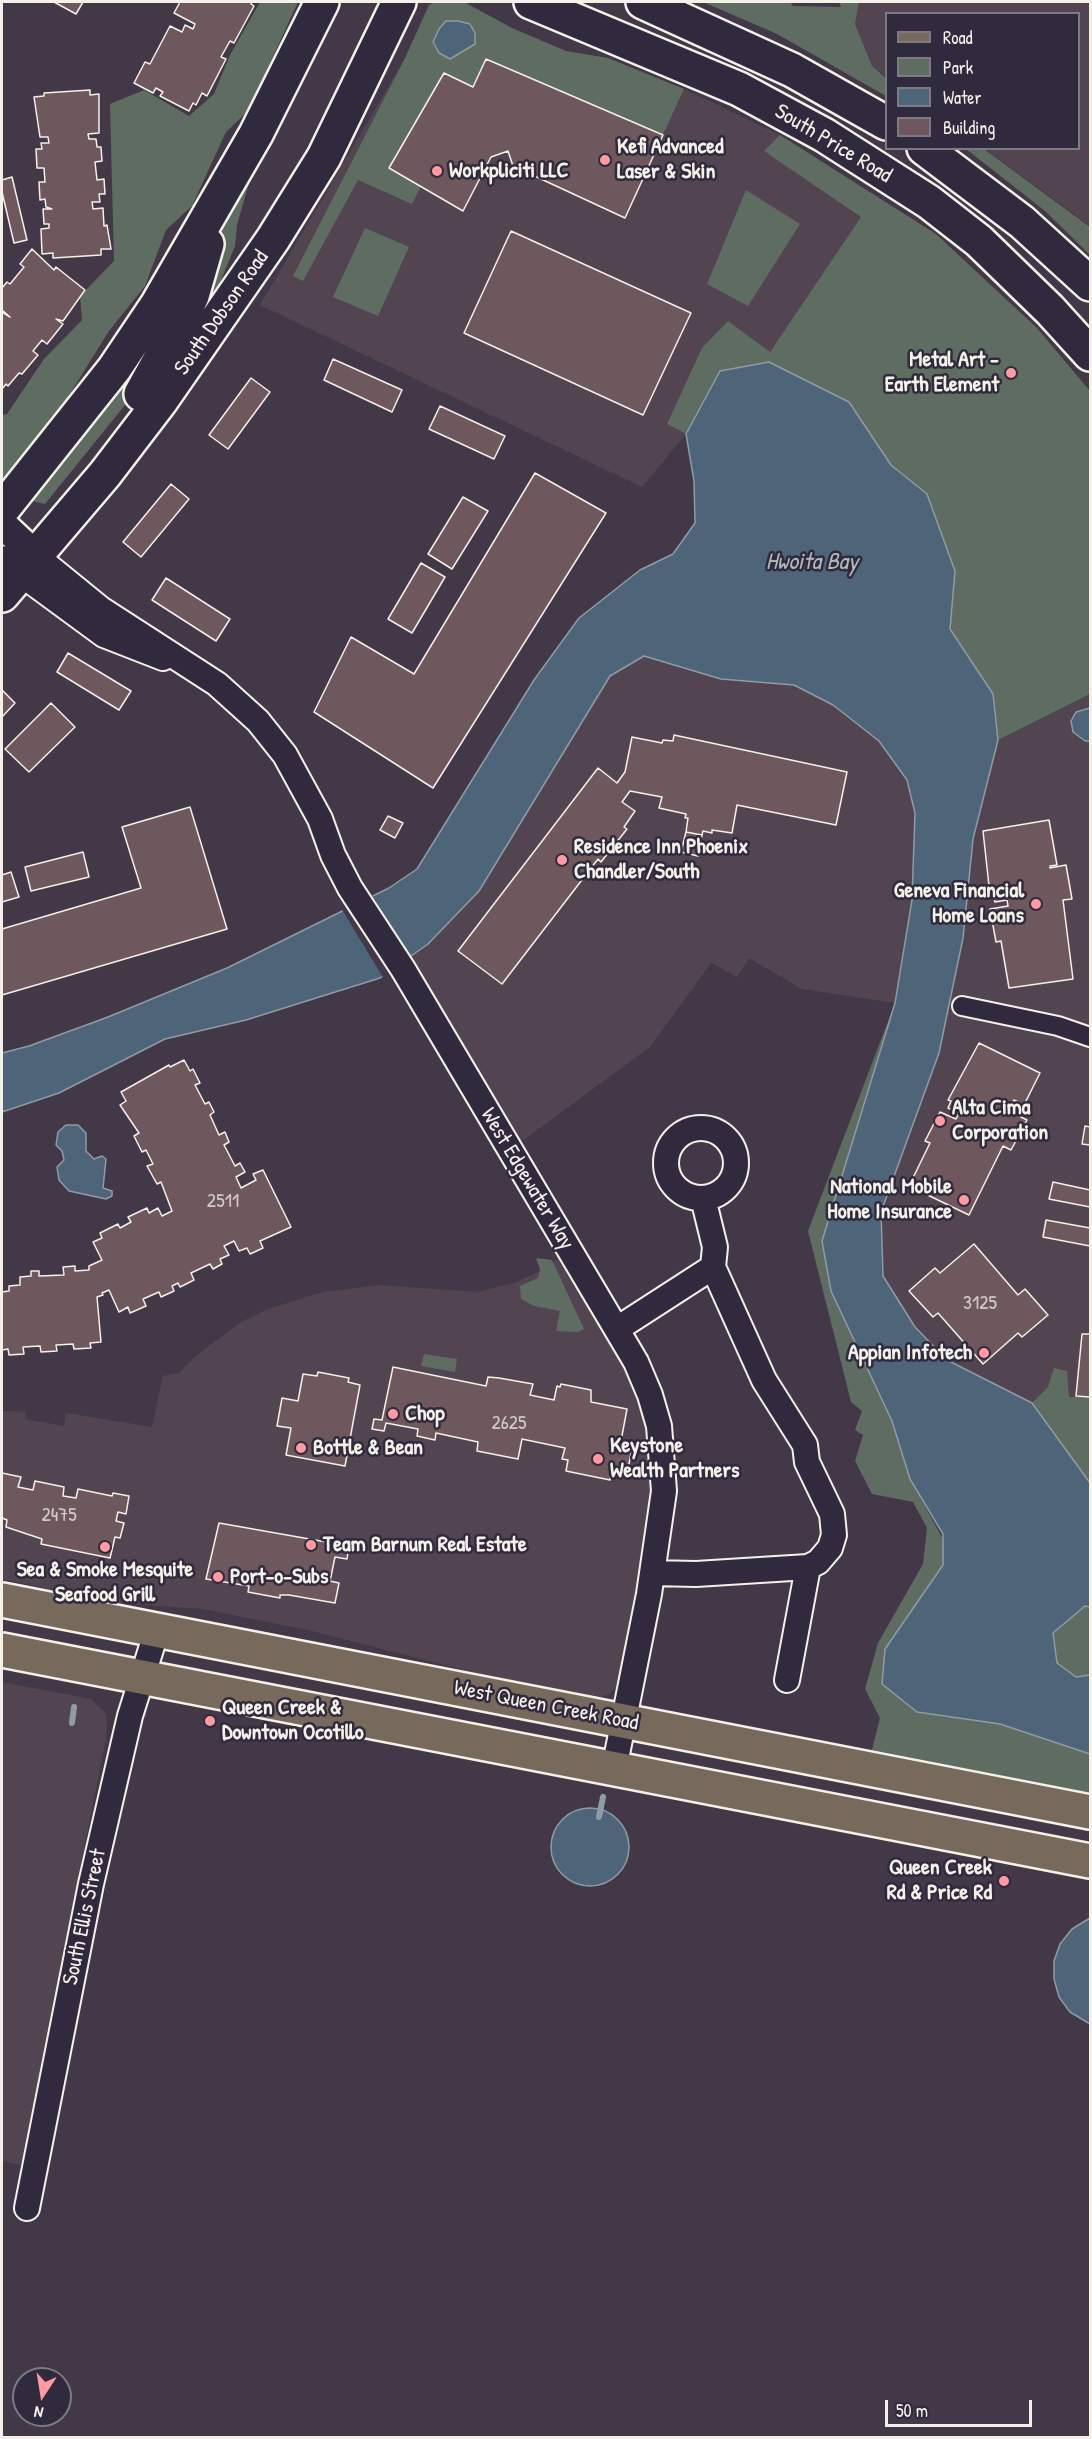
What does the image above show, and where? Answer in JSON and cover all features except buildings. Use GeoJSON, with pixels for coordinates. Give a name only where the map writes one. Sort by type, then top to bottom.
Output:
{"type":"FeatureCollection","features":[{"type":"Feature","properties":{"kind":"main road"},"geometry":{"type":"LineString","coordinates":[[2,510],[114,369],[157,305],[229,183],[322,2]]}},
{"type":"Feature","properties":{"kind":"main road","name":"South Dobson Road"},"geometry":{"type":"LineString","coordinates":[[14,559],[160,402],[273,239],[324,156],[399,2]]}},
{"type":"Feature","properties":{"kind":"main road","name":"South Price Road"},"geometry":{"type":"LineString","coordinates":[[531,2],[739,89],[824,135],[928,202],[979,241],[1090,354]]}},
{"type":"Feature","properties":{"kind":"main road","name":"South Price Road"},"geometry":{"type":"LineString","coordinates":[[643,2],[792,70],[885,122]]}},
{"type":"Feature","properties":{"kind":"main road"},"geometry":{"type":"LineString","coordinates":[[689,2],[727,18],[752,34],[792,70]]}},
{"type":"Feature","properties":{"kind":"main road","name":"South Price Road"},"geometry":{"type":"LineString","coordinates":[[927,150],[1022,222],[1090,284]]}},
{"type":"Feature","properties":{"kind":"main road"},"geometry":{"type":"LineString","coordinates":[[14,559],[126,416],[159,366],[192,296],[229,183]]}},
{"type":"Feature","properties":{"kind":"main road","name":"West Queen Creek Road"},"geometry":{"type":"LineString","coordinates":[[2,1600],[1090,1812]]}},
{"type":"Feature","properties":{"kind":"main road"},"geometry":{"type":"LineString","coordinates":[[2,1650],[140,1679],[1090,1861]]}},
{"type":"Feature","properties":{"kind":"street","name":"West Edgewater Way"},"geometry":{"type":"LineString","coordinates":[[14,559],[104,635],[157,657],[183,662],[217,684],[247,710],[285,755],[314,808],[350,888],[403,969],[636,1362],[650,1395],[659,1426],[664,1491],[652,1573],[614,1769]]}},
{"type":"Feature","properties":{"kind":"street"},"geometry":{"type":"LineString","coordinates":[[962,1006],[1058,1026],[1090,1036]]}},
{"type":"Feature","properties":{"kind":"street"},"geometry":{"type":"LineString","coordinates":[[652,1573],[696,1574],[808,1567],[818,1562],[830,1548],[834,1535],[832,1514],[807,1462],[805,1445],[764,1380],[713,1267],[715,1247],[703,1198]]}},
{"type":"Feature","properties":{"kind":"street"},"geometry":{"type":"LineString","coordinates":[[617,1329],[713,1267]]}},
{"type":"Feature","properties":{"kind":"street"},"geometry":{"type":"LineString","coordinates":[[787,1680],[808,1567]]}},
{"type":"Feature","properties":{"kind":"street","name":"South Ellis Street"},"geometry":{"type":"LineString","coordinates":[[27,2208],[91,1884],[140,1679],[157,1630]]}},
{"type":"Feature","properties":{"kind":"shaded area"},"geometry":{"type":"Polygon","coordinates":[[[859,2],[1090,2],[1090,226],[986,150],[1080,150],[1080,12],[885,12],[885,75],[872,66],[855,23],[859,2]]]}},
{"type":"Feature","properties":{"kind":"shaded area"},"geometry":{"type":"Polygon","coordinates":[[[405,58],[444,73],[486,59],[663,135],[684,89],[780,135],[765,151],[862,216],[770,352],[667,424],[686,434],[642,487],[260,305],[405,58]]]}},
{"type":"Feature","properties":{"kind":"shaded area"},"geometry":{"type":"Polygon","coordinates":[[[644,655],[721,679],[794,685],[833,705],[879,741],[907,780],[915,813],[912,900],[895,1003],[802,989],[749,958],[737,977],[711,963],[650,1047],[510,1150],[399,965],[428,944],[527,809],[610,676],[644,655]]]}},
{"type":"Feature","properties":{"kind":"shaded area"},"geometry":{"type":"Polygon","coordinates":[[[1090,694],[1090,1397],[1069,1397],[1048,1387],[1032,1403],[947,1360],[915,1327],[883,1276],[881,1212],[939,1053],[963,938],[973,839],[998,740],[1090,694]]]}},
{"type":"Feature","properties":{"kind":"shaded area"},"geometry":{"type":"Polygon","coordinates":[[[558,1259],[628,1370],[644,1411],[653,1473],[650,1534],[617,1685],[610,1694],[601,1697],[590,1696],[479,1674],[312,1631],[203,1609],[116,1603],[2,1579],[2,1411],[26,1412],[25,1419],[64,1426],[66,1413],[152,1427],[163,1376],[179,1373],[197,1355],[241,1322],[268,1309],[323,1292],[380,1285],[477,1292],[514,1283],[558,1259]]]}},
{"type":"Feature","properties":{"kind":"shaded area"},"geometry":{"type":"Polygon","coordinates":[[[2,1682],[91,1699],[106,1714],[107,1725],[21,2165],[2,2161],[2,1682]]]}},
{"type":"Feature","properties":{"kind":"green space"},"geometry":{"type":"Polygon","coordinates":[[[260,2],[298,2],[248,111],[226,132],[192,206],[166,230],[145,286],[109,331],[45,434],[2,485],[2,415],[7,414],[44,359],[82,320],[80,296],[114,261],[110,104],[144,90],[189,116],[214,94],[230,55],[260,2]]]}},
{"type":"Feature","properties":{"kind":"green space"},"geometry":{"type":"Polygon","coordinates":[[[435,2],[464,2],[512,28],[566,51],[608,58],[684,89],[663,135],[487,59],[473,87],[444,73],[389,168],[421,186],[412,204],[358,180],[303,281],[293,276],[405,58],[429,5],[435,2]]]}},
{"type":"Feature","properties":{"kind":"green space"},"geometry":{"type":"Polygon","coordinates":[[[703,2],[790,2],[793,6],[841,7],[839,2],[859,2],[855,24],[872,66],[885,77],[885,95],[777,34],[703,2]]]}},
{"type":"Feature","properties":{"kind":"green space"},"geometry":{"type":"Polygon","coordinates":[[[780,135],[936,234],[1037,328],[1090,391],[1090,694],[998,740],[993,694],[950,629],[955,571],[927,494],[891,465],[849,402],[720,371],[686,434],[667,424],[702,348],[728,321],[770,352],[861,217],[764,151],[780,135]]]}},
{"type":"Feature","properties":{"kind":"green space"},"geometry":{"type":"Polygon","coordinates":[[[967,150],[985,150],[1090,227],[1090,255],[1045,211],[967,150]]]}},
{"type":"Feature","properties":{"kind":"green space"},"geometry":{"type":"Polygon","coordinates":[[[242,181],[249,183],[237,225],[235,246],[199,334],[205,284],[220,227],[242,181]]]}},
{"type":"Feature","properties":{"kind":"green space"},"geometry":{"type":"Polygon","coordinates":[[[746,190],[800,224],[748,306],[707,284],[746,190]]]}},
{"type":"Feature","properties":{"kind":"green space"},"geometry":{"type":"Polygon","coordinates":[[[365,228],[409,247],[378,316],[333,297],[365,228]]]}},
{"type":"Feature","properties":{"kind":"green space"},"geometry":{"type":"Polygon","coordinates":[[[138,360],[146,362],[142,384],[45,504],[32,501],[31,488],[138,360]]]}},
{"type":"Feature","properties":{"kind":"green space"},"geometry":{"type":"Polygon","coordinates":[[[895,1003],[822,1241],[868,1365],[892,1421],[910,1479],[943,1539],[943,1565],[885,1649],[917,1712],[1000,1724],[1090,1754],[1090,1793],[872,1750],[880,1718],[865,1689],[878,1643],[923,1564],[927,1528],[913,1502],[872,1494],[855,1461],[863,1435],[855,1430],[862,1411],[851,1402],[808,1231],[895,1003]]]}},
{"type":"Feature","properties":{"kind":"green space"},"geometry":{"type":"Polygon","coordinates":[[[536,1258],[552,1260],[584,1329],[578,1332],[556,1331],[560,1311],[534,1306],[521,1299],[520,1286],[538,1278],[540,1269],[536,1258]]]}},
{"type":"Feature","properties":{"kind":"green space"},"geometry":{"type":"Polygon","coordinates":[[[424,1354],[457,1359],[455,1372],[421,1366],[424,1354]]]}},
{"type":"Feature","properties":{"kind":"green space"},"geometry":{"type":"Polygon","coordinates":[[[1054,1368],[1067,1371],[1069,1397],[1090,1397],[1090,1483],[1032,1403],[1048,1387],[1054,1368]]]}},
{"type":"Feature","properties":{"kind":"green space"},"geometry":{"type":"Polygon","coordinates":[[[1085,1605],[1090,1607],[1090,1675],[1076,1678],[1057,1663],[1053,1633],[1085,1605]]]}},
{"type":"Feature","properties":{"kind":"water"},"geometry":{"type":"Polygon","coordinates":[[[446,21],[470,24],[475,33],[475,44],[450,59],[439,53],[433,42],[446,21]]]}},
{"type":"Feature","properties":{"kind":"water","name":"Hwoita Bay"},"geometry":{"type":"Polygon","coordinates":[[[769,362],[849,402],[891,465],[927,494],[955,571],[950,629],[993,694],[998,740],[973,839],[963,938],[939,1053],[881,1212],[883,1276],[915,1327],[947,1360],[1032,1403],[1090,1483],[1090,1607],[1085,1606],[1053,1633],[1057,1663],[1076,1677],[1090,1675],[1090,1754],[1000,1724],[917,1712],[882,1684],[885,1649],[943,1565],[943,1534],[910,1479],[892,1421],[831,1291],[822,1241],[895,1003],[912,900],[915,813],[907,780],[879,741],[833,705],[794,685],[721,679],[644,656],[610,676],[479,891],[428,944],[380,978],[246,1020],[165,1039],[59,1093],[2,1112],[2,1053],[29,1046],[108,1017],[227,968],[389,888],[417,869],[534,680],[579,618],[640,570],[673,554],[695,523],[694,481],[686,434],[720,371],[769,362]]]}},
{"type":"Feature","properties":{"kind":"water"},"geometry":{"type":"Polygon","coordinates":[[[1090,708],[1090,741],[1085,741],[1073,732],[1071,721],[1076,712],[1090,708]]]}},
{"type":"Feature","properties":{"kind":"water"},"geometry":{"type":"Polygon","coordinates":[[[66,1125],[78,1125],[86,1133],[86,1151],[94,1159],[102,1156],[106,1159],[103,1188],[112,1191],[112,1196],[106,1199],[69,1191],[59,1180],[57,1167],[64,1160],[62,1151],[56,1145],[58,1132],[66,1125]]]}},
{"type":"Feature","properties":{"kind":"water"},"geometry":{"type":"Polygon","coordinates":[[[582,1808],[598,1808],[612,1814],[623,1825],[629,1839],[629,1855],[623,1869],[612,1880],[598,1886],[582,1886],[568,1880],[557,1869],[551,1855],[551,1839],[557,1825],[568,1814],[582,1808]]]}},
{"type":"Feature","properties":{"kind":"water"},"geometry":{"type":"Polygon","coordinates":[[[1090,1918],[1090,2024],[1070,2012],[1059,1997],[1054,1979],[1054,1961],[1060,1944],[1072,1929],[1090,1918]]]}},
{"type":"Feature","properties":{"kind":"pier"},"geometry":{"type":"Polygon","coordinates":[[[371,893],[411,960],[384,979],[341,908],[371,893]]]}},
{"type":"Feature","properties":{"kind":"waterway"},"geometry":{"type":"LineString","coordinates":[[72,1723],[74,1707]]}},
{"type":"Feature","properties":{"kind":"waterway"},"geometry":{"type":"LineString","coordinates":[[599,1817],[603,1797]]}},
{"type":"Feature","properties":{"kind":"place","name":"Kefi Advanced Laser & Skin"},"geometry":{"type":"Point","coordinates":[605,160]}},
{"type":"Feature","properties":{"kind":"place","name":"Workpliciti LLC"},"geometry":{"type":"Point","coordinates":[437,171]}},
{"type":"Feature","properties":{"kind":"place","name":"Metal Art - Earth Element"},"geometry":{"type":"Point","coordinates":[1011,373]}},
{"type":"Feature","properties":{"kind":"place","name":"Residence Inn Phoenix Chandler/South"},"geometry":{"type":"Point","coordinates":[562,860]}},
{"type":"Feature","properties":{"kind":"place","name":"Geneva Financial Home Loans"},"geometry":{"type":"Point","coordinates":[1036,904]}},
{"type":"Feature","properties":{"kind":"place","name":"Alta Cima Corporation"},"geometry":{"type":"Point","coordinates":[940,1121]}},
{"type":"Feature","properties":{"kind":"place","name":"National Mobile Home Insurance"},"geometry":{"type":"Point","coordinates":[964,1200]}},
{"type":"Feature","properties":{"kind":"place","name":"Appian Infotech"},"geometry":{"type":"Point","coordinates":[984,1353]}},
{"type":"Feature","properties":{"kind":"place","name":"Chop"},"geometry":{"type":"Point","coordinates":[393,1414]}},
{"type":"Feature","properties":{"kind":"place","name":"Bottle & Bean"},"geometry":{"type":"Point","coordinates":[301,1448]}},
{"type":"Feature","properties":{"kind":"place","name":"Keystone Wealth Partners"},"geometry":{"type":"Point","coordinates":[598,1459]}},
{"type":"Feature","properties":{"kind":"place","name":"Team Barnum Real Estate"},"geometry":{"type":"Point","coordinates":[311,1545]}},
{"type":"Feature","properties":{"kind":"place","name":"Sea & Smoke Mesquite Seafood Grill"},"geometry":{"type":"Point","coordinates":[105,1547]}},
{"type":"Feature","properties":{"kind":"place","name":"Port-o-Subs"},"geometry":{"type":"Point","coordinates":[218,1577]}},
{"type":"Feature","properties":{"kind":"place","name":"Queen Creek & Downtown Ocotillo"},"geometry":{"type":"Point","coordinates":[210,1721]}},
{"type":"Feature","properties":{"kind":"place","name":"Queen Creek Rd & Price Rd"},"geometry":{"type":"Point","coordinates":[1004,1881]}}]}
